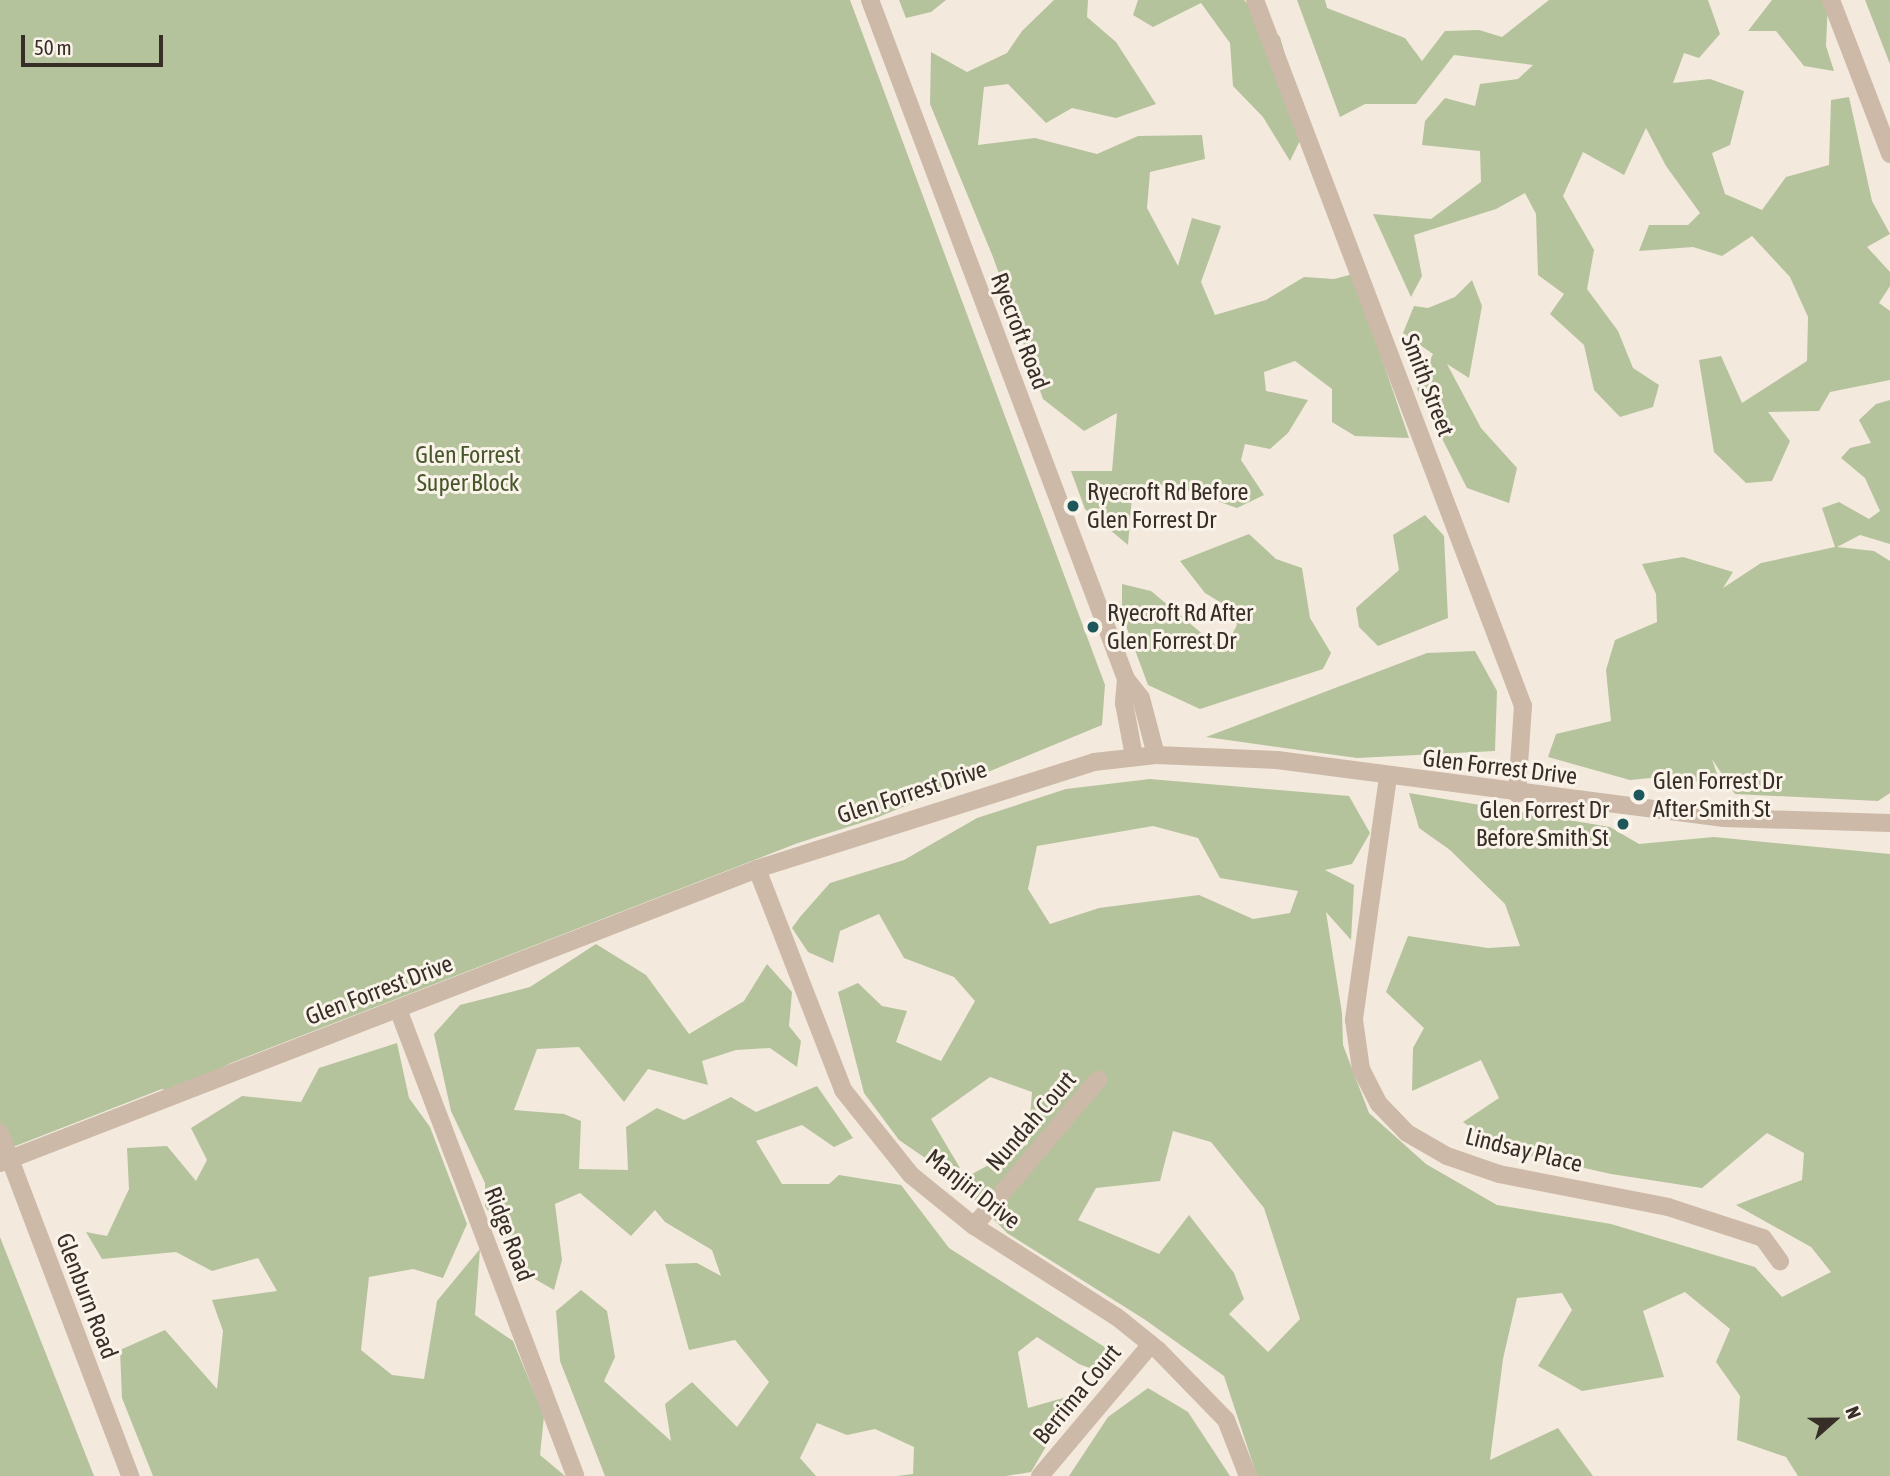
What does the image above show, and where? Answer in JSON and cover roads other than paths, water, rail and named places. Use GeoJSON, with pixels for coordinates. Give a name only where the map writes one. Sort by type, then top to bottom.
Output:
{"type":"FeatureCollection","features":[{"type":"Feature","properties":{"kind":"street","name":"Ryecroft Road"},"geometry":{"type":"LineString","coordinates":[[870,0],[1126,679],[1141,698],[1156,755]]}},
{"type":"Feature","properties":{"kind":"street","name":"Smith Street"},"geometry":{"type":"LineString","coordinates":[[1255,0],[1523,706],[1517,794]]}},
{"type":"Feature","properties":{"kind":"street"},"geometry":{"type":"LineString","coordinates":[[1831,0],[1890,154]]}},
{"type":"Feature","properties":{"kind":"street","name":"Ryecroft Road"},"geometry":{"type":"LineString","coordinates":[[1126,679],[1124,703],[1133,756]]}},
{"type":"Feature","properties":{"kind":"street","name":"Glen Forrest Drive"},"geometry":{"type":"LineString","coordinates":[[4,1161],[757,869],[1053,772],[1133,756],[1277,760],[1388,778],[1724,818],[1890,823]]}},
{"type":"Feature","properties":{"kind":"street","name":"Lindsay Place"},"geometry":{"type":"LineString","coordinates":[[1388,778],[1354,1020],[1361,1069],[1379,1104],[1407,1133],[1447,1156],[1499,1174],[1668,1207],[1763,1238],[1780,1261]]}},
{"type":"Feature","properties":{"kind":"street","name":"Manjiri Drive"},"geometry":{"type":"LineString","coordinates":[[757,869],[843,1090],[911,1175],[974,1226],[1117,1317],[1151,1344],[1226,1420],[1248,1476]]}},
{"type":"Feature","properties":{"kind":"street","name":"Ridge Road"},"geometry":{"type":"LineString","coordinates":[[398,1009],[575,1476]]}},
{"type":"Feature","properties":{"kind":"street","name":"Nundah Court"},"geometry":{"type":"LineString","coordinates":[[974,1226],[1098,1080]]}},
{"type":"Feature","properties":{"kind":"street","name":"Glenburn Road"},"geometry":{"type":"LineString","coordinates":[[0,1133],[4,1161],[130,1476]]}},
{"type":"Feature","properties":{"kind":"street","name":"Berrima Court"},"geometry":{"type":"LineString","coordinates":[[1040,1476],[1151,1344]]}},
{"type":"Feature","properties":{"kind":"place","name":"Ryecroft Rd Before Glen Forrest Dr"},"geometry":{"type":"Point","coordinates":[1073,506]}},
{"type":"Feature","properties":{"kind":"place","name":"Ryecroft Rd After Glen Forrest Dr"},"geometry":{"type":"Point","coordinates":[1093,627]}},
{"type":"Feature","properties":{"kind":"place","name":"Glen Forrest Dr After Smith St"},"geometry":{"type":"Point","coordinates":[1639,795]}},
{"type":"Feature","properties":{"kind":"place","name":"Glen Forrest Dr Before Smith St"},"geometry":{"type":"Point","coordinates":[1623,824]}},
{"type":"Feature","properties":{"kind":"park label","name":"Glen Forrest Super Block"},"geometry":{"type":"Point","coordinates":[468,469]}}]}
